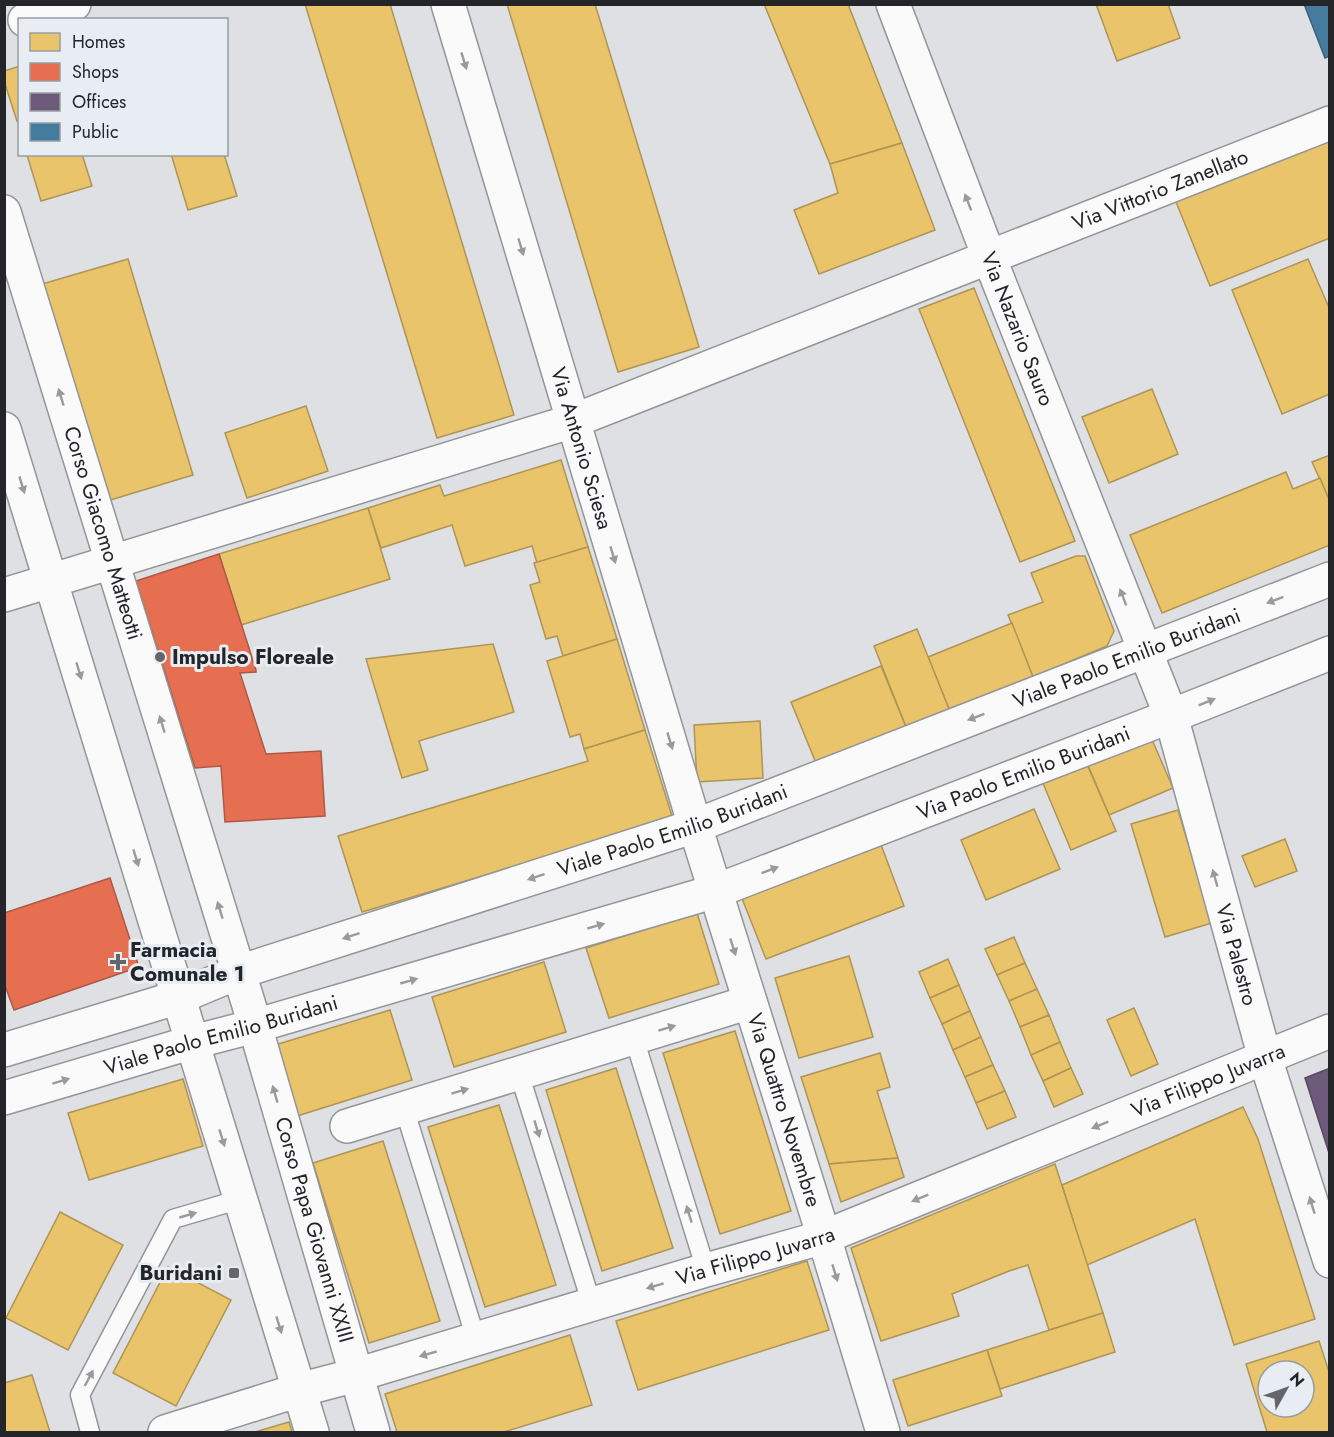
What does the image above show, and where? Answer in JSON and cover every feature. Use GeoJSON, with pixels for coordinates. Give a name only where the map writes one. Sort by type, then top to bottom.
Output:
{"type":"FeatureCollection","features":[{"type":"Feature","properties":{"kind":"street"},"geometry":{"type":"LineString","coordinates":[[31,18],[74,4]]}},
{"type":"Feature","properties":{"kind":"street","name":"Via Antonio Sciesa"},"geometry":{"type":"LineString","coordinates":[[448,4],[716,891]]}},
{"type":"Feature","properties":{"kind":"street","name":"Via Nazario Sauro"},"geometry":{"type":"LineString","coordinates":[[893,4],[989,257],[1144,651]]}},
{"type":"Feature","properties":{"kind":"street","name":"Via Vittorio Zanellato"},"geometry":{"type":"LineString","coordinates":[[4,595],[573,421],[1329,123]]}},
{"type":"Feature","properties":{"kind":"street","name":"Corso Giacomo Matteotti"},"geometry":{"type":"LineString","coordinates":[[4,212],[255,1026]]}},
{"type":"Feature","properties":{"kind":"street"},"geometry":{"type":"LineString","coordinates":[[4,429],[312,1432]]}},
{"type":"Feature","properties":{"kind":"street","name":"Viale Paolo Emilio Buridani"},"geometry":{"type":"LineString","coordinates":[[4,1050],[179,997],[239,972],[695,826],[1329,579]]}},
{"type":"Feature","properties":{"kind":"street","name":"Via Palestro"},"geometry":{"type":"LineString","coordinates":[[1144,651],[1171,716],[1265,1058],[1329,1261]]}},
{"type":"Feature","properties":{"kind":"street","name":"Via Paolo Emilio Buridani"},"geometry":{"type":"LineString","coordinates":[[716,891],[1329,653]]}},
{"type":"Feature","properties":{"kind":"street","name":"Viale Paolo Emilio Buridani"},"geometry":{"type":"LineString","coordinates":[[4,1098],[716,891]]}},
{"type":"Feature","properties":{"kind":"street","name":"Via Quattro Novembre"},"geometry":{"type":"LineString","coordinates":[[716,891],[883,1432]]}},
{"type":"Feature","properties":{"kind":"street"},"geometry":{"type":"LineString","coordinates":[[347,1126],[750,1002]]}},
{"type":"Feature","properties":{"kind":"street","name":"Corso Papa Giovanni XXIII"},"geometry":{"type":"LineString","coordinates":[[255,1026],[373,1432]]}},
{"type":"Feature","properties":{"kind":"street","name":"Via Filippo Juvarra"},"geometry":{"type":"LineString","coordinates":[[165,1432],[299,1390],[824,1237],[1329,1031]]}},
{"type":"Feature","properties":{"kind":"lane"},"geometry":{"type":"LineString","coordinates":[[634,1038],[706,1270]]}},
{"type":"Feature","properties":{"kind":"lane"},"geometry":{"type":"LineString","coordinates":[[519,1073],[591,1305]]}},
{"type":"Feature","properties":{"kind":"lane"},"geometry":{"type":"LineString","coordinates":[[404,1108],[476,1340]]}},
{"type":"Feature","properties":{"kind":"lane"},"geometry":{"type":"LineString","coordinates":[[90,1432],[80,1395],[173,1219],[241,1199]]}},
{"type":"Feature","properties":{"kind":"building: Homes"},"geometry":{"type":"Polygon","coordinates":[[[305,4],[390,4],[514,415],[437,438],[305,4]]]}},
{"type":"Feature","properties":{"kind":"building: Homes"},"geometry":{"type":"Polygon","coordinates":[[[507,4],[595,4],[699,347],[618,372],[507,4]]]}},
{"type":"Feature","properties":{"kind":"building: Homes"},"geometry":{"type":"Polygon","coordinates":[[[764,4],[848,4],[902,143],[830,164],[764,4]]]}},
{"type":"Feature","properties":{"kind":"building: Homes"},"geometry":{"type":"Polygon","coordinates":[[[1096,4],[1168,4],[1180,38],[1117,61],[1096,4]]]}},
{"type":"Feature","properties":{"kind":"building: Homes"},"geometry":{"type":"Polygon","coordinates":[[[18,67],[17,121],[4,81],[4,71],[18,67]]]}},
{"type":"Feature","properties":{"kind":"building: Homes"},"geometry":{"type":"Polygon","coordinates":[[[1330,134],[1330,238],[1210,286],[1174,197],[1330,134]]]}},
{"type":"Feature","properties":{"kind":"building: Homes"},"geometry":{"type":"Polygon","coordinates":[[[902,143],[935,230],[819,274],[794,210],[838,193],[830,164],[902,143]]]}},
{"type":"Feature","properties":{"kind":"building: Homes"},"geometry":{"type":"Polygon","coordinates":[[[27,156],[83,156],[92,186],[41,201],[27,156]]]}},
{"type":"Feature","properties":{"kind":"building: Homes"},"geometry":{"type":"Polygon","coordinates":[[[172,156],[225,156],[237,196],[188,210],[172,156]]]}},
{"type":"Feature","properties":{"kind":"building: Homes"},"geometry":{"type":"Polygon","coordinates":[[[128,259],[193,475],[107,501],[42,284],[128,259]]]}},
{"type":"Feature","properties":{"kind":"building: Homes"},"geometry":{"type":"Polygon","coordinates":[[[1308,259],[1330,310],[1330,394],[1282,414],[1232,290],[1308,259]]]}},
{"type":"Feature","properties":{"kind":"building: Homes"},"geometry":{"type":"Polygon","coordinates":[[[974,288],[1075,541],[1020,562],[919,309],[974,288]]]}},
{"type":"Feature","properties":{"kind":"building: Homes"},"geometry":{"type":"Polygon","coordinates":[[[1152,389],[1178,454],[1109,483],[1082,417],[1152,389]]]}},
{"type":"Feature","properties":{"kind":"building: Homes"},"geometry":{"type":"Polygon","coordinates":[[[306,406],[328,471],[247,498],[225,433],[306,406]]]}},
{"type":"Feature","properties":{"kind":"building: Homes"},"geometry":{"type":"Polygon","coordinates":[[[1330,455],[1330,502],[1312,462],[1330,455]]]}},
{"type":"Feature","properties":{"kind":"building: Homes"},"geometry":{"type":"Polygon","coordinates":[[[561,460],[588,547],[537,563],[532,546],[465,566],[452,525],[381,548],[368,508],[440,485],[444,496],[561,460]]]}},
{"type":"Feature","properties":{"kind":"building: Homes"},"geometry":{"type":"Polygon","coordinates":[[[1286,472],[1293,489],[1320,478],[1330,502],[1330,545],[1162,613],[1130,535],[1286,472]]]}},
{"type":"Feature","properties":{"kind":"building: Homes"},"geometry":{"type":"Polygon","coordinates":[[[368,508],[390,579],[241,625],[219,554],[368,508]]]}},
{"type":"Feature","properties":{"kind":"building: Homes"},"geometry":{"type":"Polygon","coordinates":[[[588,547],[617,639],[563,656],[557,636],[546,639],[530,585],[540,582],[534,563],[588,547]]]}},
{"type":"Feature","properties":{"kind":"building: Homes"},"geometry":{"type":"Polygon","coordinates":[[[1076,556],[1085,556],[1114,631],[1107,646],[1033,677],[1008,615],[1043,602],[1031,573],[1076,556]]]}},
{"type":"Feature","properties":{"kind":"building: Homes"},"geometry":{"type":"Polygon","coordinates":[[[1012,623],[1033,677],[949,709],[928,657],[1012,623]]]}},
{"type":"Feature","properties":{"kind":"building: Homes"},"geometry":{"type":"Polygon","coordinates":[[[917,629],[949,709],[906,727],[874,646],[917,629]]]}},
{"type":"Feature","properties":{"kind":"building: Homes"},"geometry":{"type":"Polygon","coordinates":[[[617,639],[645,730],[584,749],[580,734],[570,737],[547,661],[617,639]]]}},
{"type":"Feature","properties":{"kind":"building: Homes"},"geometry":{"type":"Polygon","coordinates":[[[493,644],[514,712],[419,741],[428,770],[402,778],[366,659],[493,644]]]}},
{"type":"Feature","properties":{"kind":"building: Homes"},"geometry":{"type":"Polygon","coordinates":[[[881,666],[906,727],[816,763],[791,702],[881,666]]]}},
{"type":"Feature","properties":{"kind":"building: Homes"},"geometry":{"type":"Polygon","coordinates":[[[760,721],[763,778],[697,782],[694,725],[760,721]]]}},
{"type":"Feature","properties":{"kind":"building: Homes"},"geometry":{"type":"Polygon","coordinates":[[[645,730],[673,819],[362,912],[338,836],[588,761],[584,749],[645,730]]]}},
{"type":"Feature","properties":{"kind":"building: Homes"},"geometry":{"type":"Polygon","coordinates":[[[1150,735],[1173,788],[1109,815],[1087,763],[1150,735]]]}},
{"type":"Feature","properties":{"kind":"building: Homes"},"geometry":{"type":"Polygon","coordinates":[[[1086,762],[1116,831],[1071,850],[1042,781],[1086,762]]]}},
{"type":"Feature","properties":{"kind":"building: Homes"},"geometry":{"type":"Polygon","coordinates":[[[1034,809],[1060,869],[986,900],[961,840],[1034,809]]]}},
{"type":"Feature","properties":{"kind":"building: Homes"},"geometry":{"type":"Polygon","coordinates":[[[1178,810],[1212,923],[1165,937],[1131,824],[1178,810]]]}},
{"type":"Feature","properties":{"kind":"building: Homes"},"geometry":{"type":"Polygon","coordinates":[[[1285,839],[1297,871],[1255,887],[1242,856],[1285,839]]]}},
{"type":"Feature","properties":{"kind":"building: Homes"},"geometry":{"type":"Polygon","coordinates":[[[880,842],[904,906],[766,959],[741,896],[880,842]]]}},
{"type":"Feature","properties":{"kind":"building: Homes"},"geometry":{"type":"Polygon","coordinates":[[[697,913],[719,984],[609,1018],[586,948],[697,913]]]}},
{"type":"Feature","properties":{"kind":"building: Homes"},"geometry":{"type":"Polygon","coordinates":[[[1014,937],[1025,963],[997,975],[985,949],[1014,937]]]}},
{"type":"Feature","properties":{"kind":"building: Homes"},"geometry":{"type":"Polygon","coordinates":[[[849,956],[873,1037],[799,1058],[775,978],[849,956]]]}},
{"type":"Feature","properties":{"kind":"building: Homes"},"geometry":{"type":"Polygon","coordinates":[[[948,959],[959,985],[930,998],[919,972],[948,959]]]}},
{"type":"Feature","properties":{"kind":"building: Homes"},"geometry":{"type":"Polygon","coordinates":[[[544,962],[566,1032],[454,1067],[432,997],[544,962]]]}},
{"type":"Feature","properties":{"kind":"building: Homes"},"geometry":{"type":"Polygon","coordinates":[[[1025,963],[1037,989],[1009,1001],[997,975],[1025,963]]]}},
{"type":"Feature","properties":{"kind":"building: Homes"},"geometry":{"type":"Polygon","coordinates":[[[959,985],[970,1011],[942,1024],[930,998],[959,985]]]}},
{"type":"Feature","properties":{"kind":"building: Homes"},"geometry":{"type":"Polygon","coordinates":[[[1037,989],[1049,1015],[1020,1027],[1009,1001],[1037,989]]]}},
{"type":"Feature","properties":{"kind":"building: Homes"},"geometry":{"type":"Polygon","coordinates":[[[1134,1008],[1158,1064],[1131,1076],[1107,1020],[1134,1008]]]}},
{"type":"Feature","properties":{"kind":"building: Homes"},"geometry":{"type":"Polygon","coordinates":[[[390,1010],[412,1080],[297,1116],[275,1045],[390,1010]]]}},
{"type":"Feature","properties":{"kind":"building: Homes"},"geometry":{"type":"Polygon","coordinates":[[[970,1011],[981,1037],[953,1050],[942,1024],[970,1011]]]}},
{"type":"Feature","properties":{"kind":"building: Homes"},"geometry":{"type":"Polygon","coordinates":[[[1049,1015],[1060,1042],[1031,1055],[1020,1027],[1049,1015]]]}},
{"type":"Feature","properties":{"kind":"building: Homes"},"geometry":{"type":"Polygon","coordinates":[[[735,1031],[791,1211],[720,1234],[663,1053],[735,1031]]]}},
{"type":"Feature","properties":{"kind":"building: Homes"},"geometry":{"type":"Polygon","coordinates":[[[981,1037],[993,1065],[965,1077],[953,1050],[981,1037]]]}},
{"type":"Feature","properties":{"kind":"building: Homes"},"geometry":{"type":"Polygon","coordinates":[[[1060,1042],[1071,1068],[1043,1081],[1031,1055],[1060,1042]]]}},
{"type":"Feature","properties":{"kind":"building: Homes"},"geometry":{"type":"Polygon","coordinates":[[[880,1053],[890,1087],[877,1091],[898,1158],[829,1164],[801,1077],[880,1053]]]}},
{"type":"Feature","properties":{"kind":"building: Homes"},"geometry":{"type":"Polygon","coordinates":[[[993,1065],[1005,1091],[976,1103],[965,1077],[993,1065]]]}},
{"type":"Feature","properties":{"kind":"building: Homes"},"geometry":{"type":"Polygon","coordinates":[[[616,1068],[673,1248],[602,1271],[546,1090],[616,1068]]]}},
{"type":"Feature","properties":{"kind":"building: Homes"},"geometry":{"type":"Polygon","coordinates":[[[1071,1068],[1083,1094],[1054,1107],[1043,1081],[1071,1068]]]}},
{"type":"Feature","properties":{"kind":"building: Homes"},"geometry":{"type":"Polygon","coordinates":[[[183,1079],[203,1146],[89,1180],[68,1113],[183,1079]]]}},
{"type":"Feature","properties":{"kind":"building: Homes"},"geometry":{"type":"Polygon","coordinates":[[[1005,1091],[1016,1117],[987,1129],[976,1103],[1005,1091]]]}},
{"type":"Feature","properties":{"kind":"building: Homes"},"geometry":{"type":"Polygon","coordinates":[[[499,1105],[556,1285],[485,1307],[428,1127],[499,1105]]]}},
{"type":"Feature","properties":{"kind":"building: Homes"},"geometry":{"type":"Polygon","coordinates":[[[1243,1107],[1258,1139],[1315,1319],[1234,1345],[1195,1219],[1087,1265],[1062,1185],[1243,1107]]]}},
{"type":"Feature","properties":{"kind":"building: Homes"},"geometry":{"type":"Polygon","coordinates":[[[383,1141],[440,1321],[369,1343],[313,1163],[383,1141]]]}},
{"type":"Feature","properties":{"kind":"building: Homes"},"geometry":{"type":"Polygon","coordinates":[[[898,1158],[904,1177],[841,1202],[829,1164],[898,1158]]]}},
{"type":"Feature","properties":{"kind":"building: Homes"},"geometry":{"type":"Polygon","coordinates":[[[1055,1164],[1103,1313],[1049,1330],[1028,1265],[952,1294],[959,1316],[881,1341],[851,1248],[1055,1164]]]}},
{"type":"Feature","properties":{"kind":"building: Homes"},"geometry":{"type":"Polygon","coordinates":[[[60,1212],[123,1245],[68,1350],[6,1318],[60,1212]]]}},
{"type":"Feature","properties":{"kind":"building: Homes"},"geometry":{"type":"Polygon","coordinates":[[[807,1261],[829,1330],[638,1390],[616,1321],[807,1261]]]}},
{"type":"Feature","properties":{"kind":"building: Homes"},"geometry":{"type":"Polygon","coordinates":[[[168,1267],[231,1300],[176,1406],[113,1373],[168,1267]]]}},
{"type":"Feature","properties":{"kind":"building: Homes"},"geometry":{"type":"Polygon","coordinates":[[[1103,1313],[1115,1352],[1000,1389],[987,1350],[1103,1313]]]}},
{"type":"Feature","properties":{"kind":"building: Homes"},"geometry":{"type":"Polygon","coordinates":[[[570,1335],[592,1405],[504,1432],[397,1432],[385,1394],[570,1335]]]}},
{"type":"Feature","properties":{"kind":"building: Homes"},"geometry":{"type":"Polygon","coordinates":[[[1319,1341],[1330,1375],[1330,1432],[1267,1432],[1263,1419],[1316,1419],[1316,1359],[1262,1359],[1319,1341]]]}},
{"type":"Feature","properties":{"kind":"building: Homes"},"geometry":{"type":"Polygon","coordinates":[[[987,1350],[1002,1396],[908,1426],[893,1380],[987,1350]]]}},
{"type":"Feature","properties":{"kind":"building: Homes"},"geometry":{"type":"Polygon","coordinates":[[[1256,1361],[1256,1396],[1246,1364],[1256,1361]]]}},
{"type":"Feature","properties":{"kind":"building: Homes"},"geometry":{"type":"Polygon","coordinates":[[[32,1375],[50,1432],[4,1432],[4,1383],[32,1375]]]}},
{"type":"Feature","properties":{"kind":"building: Homes"},"geometry":{"type":"Polygon","coordinates":[[[289,1422],[292,1432],[255,1432],[289,1422]]]}},
{"type":"Feature","properties":{"kind":"building: Shops"},"geometry":{"type":"Polygon","coordinates":[[[219,554],[256,670],[256,672],[240,673],[266,754],[321,751],[325,816],[225,822],[221,766],[195,768],[136,581],[219,554]]]}},
{"type":"Feature","properties":{"kind":"building: Shops"},"geometry":{"type":"Polygon","coordinates":[[[110,878],[139,967],[14,1010],[4,983],[4,913],[110,878]]]}},
{"type":"Feature","properties":{"kind":"building: Offices"},"geometry":{"type":"Polygon","coordinates":[[[1330,1068],[1330,1156],[1305,1078],[1330,1068]]]}},
{"type":"Feature","properties":{"kind":"building: Public"},"geometry":{"type":"Polygon","coordinates":[[[1304,4],[1330,4],[1330,56],[1325,58],[1304,4]]]}},
{"type":"Feature","properties":{"kind":"place","name":"Impulso Floreale"},"geometry":{"type":"Point","coordinates":[160,657]}},
{"type":"Feature","properties":{"kind":"place","name":"Farmacia Comunale 1"},"geometry":{"type":"Point","coordinates":[118,962]}},
{"type":"Feature","properties":{"kind":"place","name":"Buridani"},"geometry":{"type":"Point","coordinates":[234,1273]}}]}
